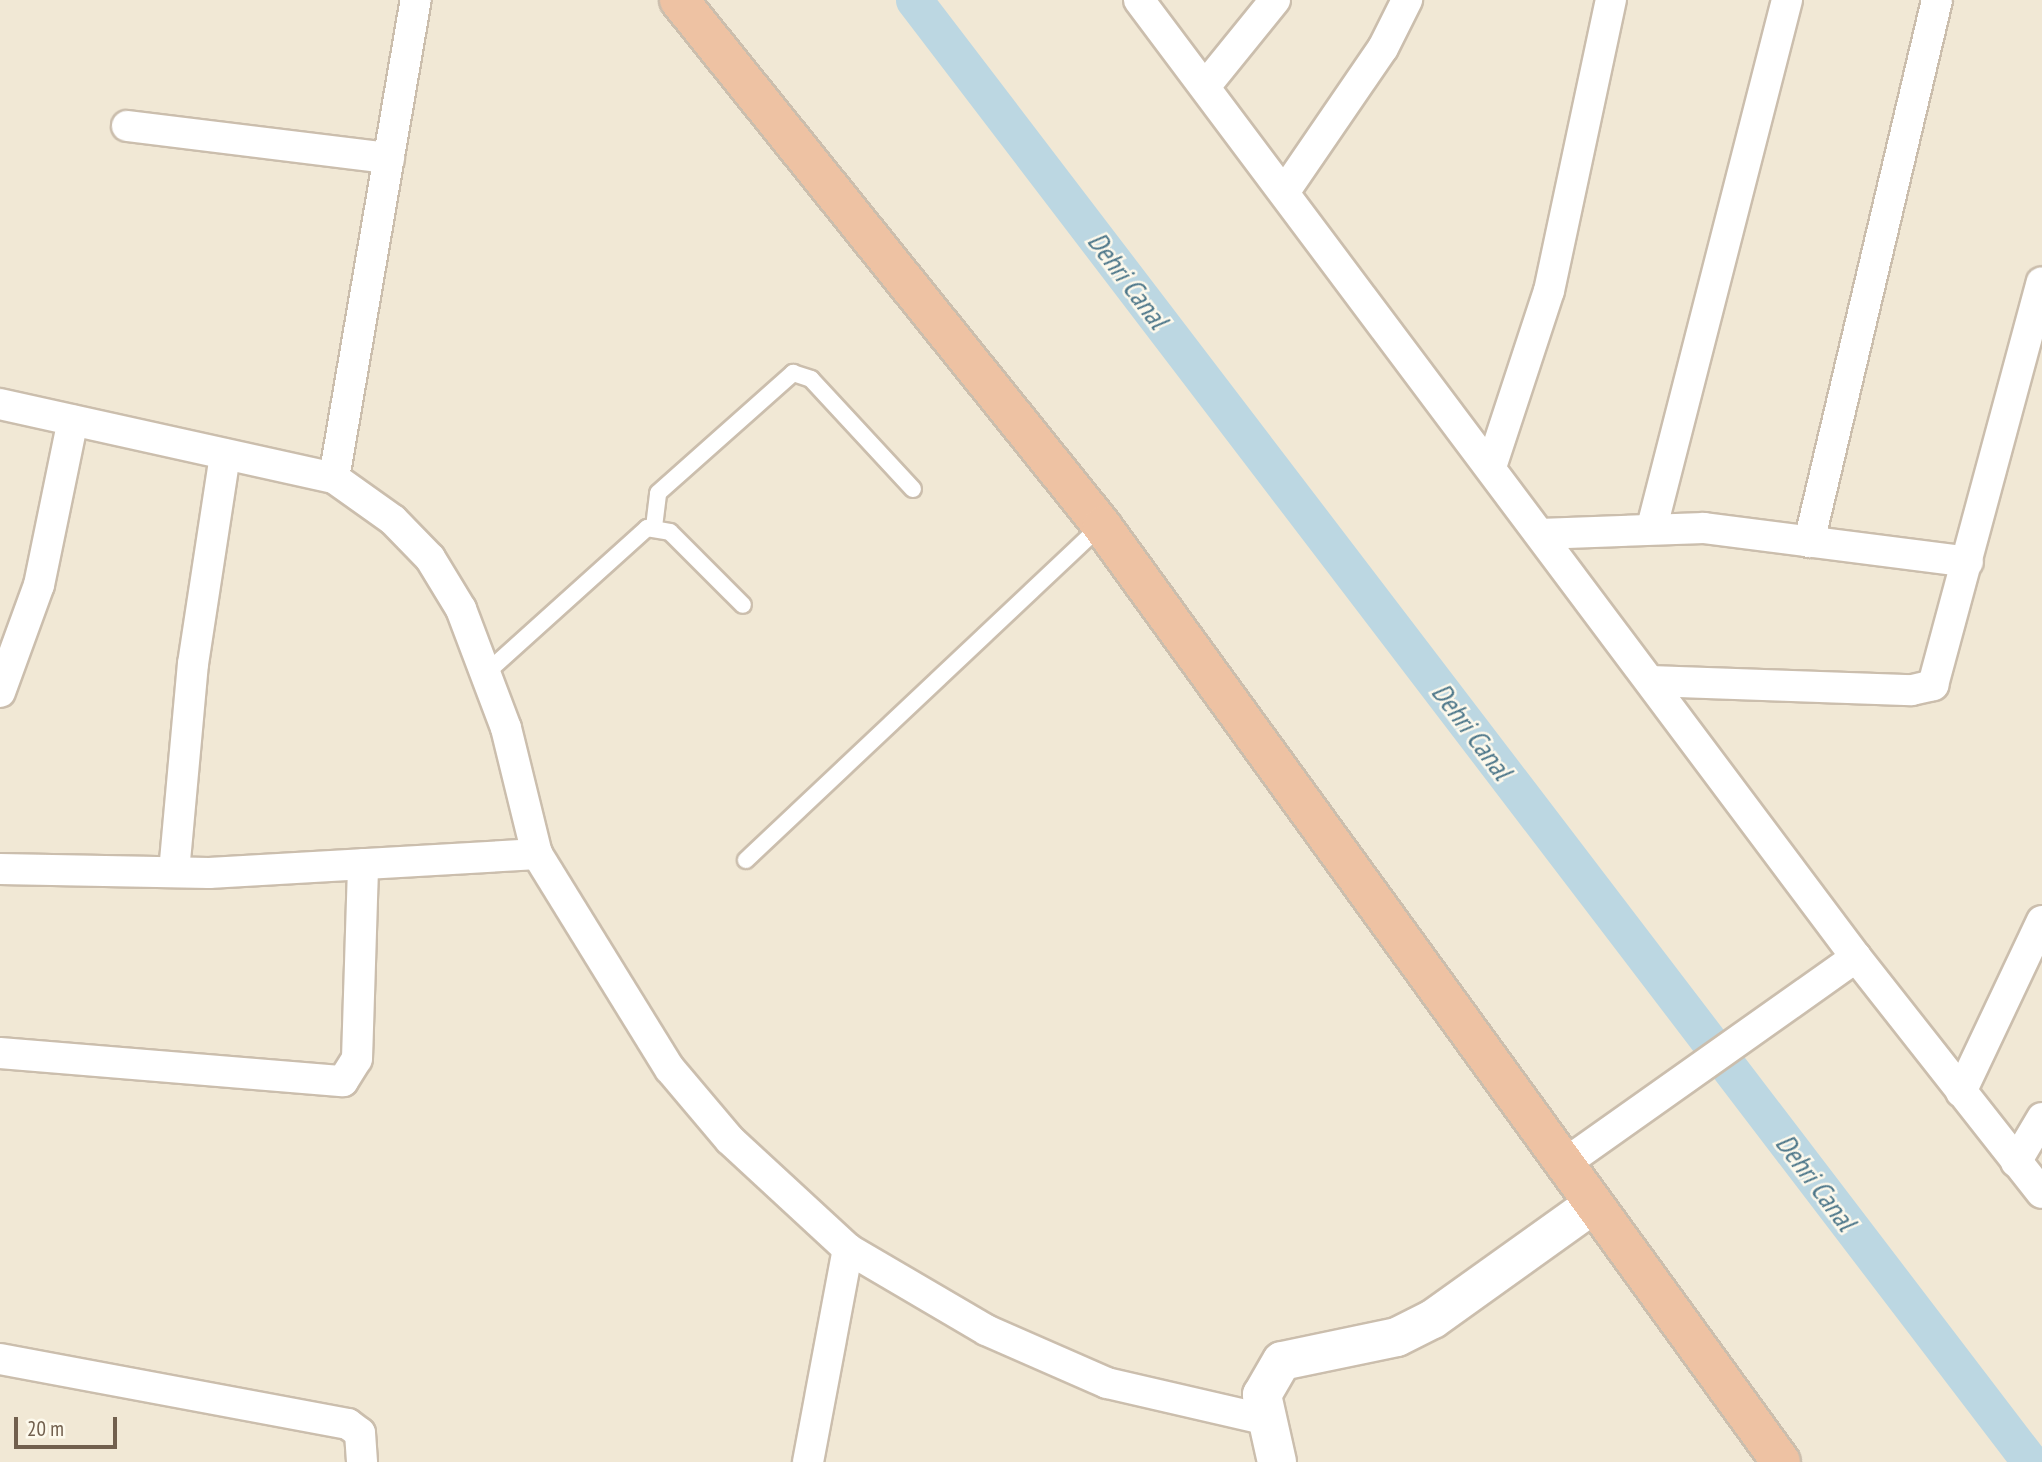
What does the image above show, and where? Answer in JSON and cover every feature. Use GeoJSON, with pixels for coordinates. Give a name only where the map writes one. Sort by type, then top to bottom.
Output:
{"type":"FeatureCollection","features":[{"type":"Feature","properties":{"kind":"highway"},"geometry":{"type":"LineString","coordinates":[[679,0],[1102,526],[1781,1462]]}},
{"type":"Feature","properties":{"kind":"street"},"geometry":{"type":"LineString","coordinates":[[334,478],[416,0]]}},
{"type":"Feature","properties":{"kind":"street"},"geometry":{"type":"LineString","coordinates":[[1139,0],[1207,84],[1856,957],[1961,1092],[2032,1176]]}},
{"type":"Feature","properties":{"kind":"street"},"geometry":{"type":"LineString","coordinates":[[1207,84],[1275,0]]}},
{"type":"Feature","properties":{"kind":"street"},"geometry":{"type":"LineString","coordinates":[[1285,191],[1382,48],[1407,0]]}},
{"type":"Feature","properties":{"kind":"street"},"geometry":{"type":"LineString","coordinates":[[1491,467],[1549,291],[1611,0]]}},
{"type":"Feature","properties":{"kind":"street"},"geometry":{"type":"LineString","coordinates":[[1652,527],[1787,0]]}},
{"type":"Feature","properties":{"kind":"street"},"geometry":{"type":"LineString","coordinates":[[1809,542],[1937,0]]}},
{"type":"Feature","properties":{"kind":"street"},"geometry":{"type":"LineString","coordinates":[[127,125],[389,158]]}},
{"type":"Feature","properties":{"kind":"street"},"geometry":{"type":"LineString","coordinates":[[1650,681],[1928,689],[1937,679],[2040,300]]}},
{"type":"Feature","properties":{"kind":"street"},"geometry":{"type":"LineString","coordinates":[[0,404],[334,478],[393,520],[430,558],[461,610],[506,728],[537,854],[670,1069],[730,1140],[848,1248],[1035,1354],[1107,1383],[1263,1419]]}},
{"type":"Feature","properties":{"kind":"street"},"geometry":{"type":"LineString","coordinates":[[0,692],[39,585],[73,420]]}},
{"type":"Feature","properties":{"kind":"street"},"geometry":{"type":"LineString","coordinates":[[174,873],[193,664],[225,454]]}},
{"type":"Feature","properties":{"kind":"street"},"geometry":{"type":"LineString","coordinates":[[1540,534],[1652,527],[1809,542],[1968,562]]}},
{"type":"Feature","properties":{"kind":"street"},"geometry":{"type":"LineString","coordinates":[[0,869],[174,873],[537,854]]}},
{"type":"Feature","properties":{"kind":"street"},"geometry":{"type":"LineString","coordinates":[[0,1053],[343,1081],[357,1059],[363,864]]}},
{"type":"Feature","properties":{"kind":"street"},"geometry":{"type":"LineString","coordinates":[[1961,1092],[2042,921]]}},
{"type":"Feature","properties":{"kind":"street"},"geometry":{"type":"LineString","coordinates":[[1564,1164],[1643,1103],[1856,957]]}},
{"type":"Feature","properties":{"kind":"street"},"geometry":{"type":"LineString","coordinates":[[2032,1176],[2042,1118]]}},
{"type":"Feature","properties":{"kind":"street"},"geometry":{"type":"LineString","coordinates":[[1277,1462],[1263,1419],[1262,1395],[1282,1362],[1397,1337],[1433,1319],[1592,1205]]}},
{"type":"Feature","properties":{"kind":"street"},"geometry":{"type":"LineString","coordinates":[[808,1462],[848,1248]]}},
{"type":"Feature","properties":{"kind":"street"},"geometry":{"type":"LineString","coordinates":[[0,1359],[348,1424],[360,1433],[362,1462]]}},
{"type":"Feature","properties":{"kind":"lane"},"geometry":{"type":"LineString","coordinates":[[654,527],[658,494],[793,373],[811,379],[913,489]]}},
{"type":"Feature","properties":{"kind":"lane"},"geometry":{"type":"LineString","coordinates":[[746,860],[1102,526]]}},
{"type":"Feature","properties":{"kind":"lane"},"geometry":{"type":"LineString","coordinates":[[485,674],[641,531],[654,527],[681,541],[743,605]]}},
{"type":"Feature","properties":{"kind":"shaded area"},"geometry":{"type":"Polygon","coordinates":[[[0,0],[2042,0],[2042,1462],[0,1462],[0,0]]]}},
{"type":"Feature","properties":{"kind":"waterway","name":"Dehri Canal"},"geometry":{"type":"LineString","coordinates":[[914,0],[2030,1462]]}}]}
